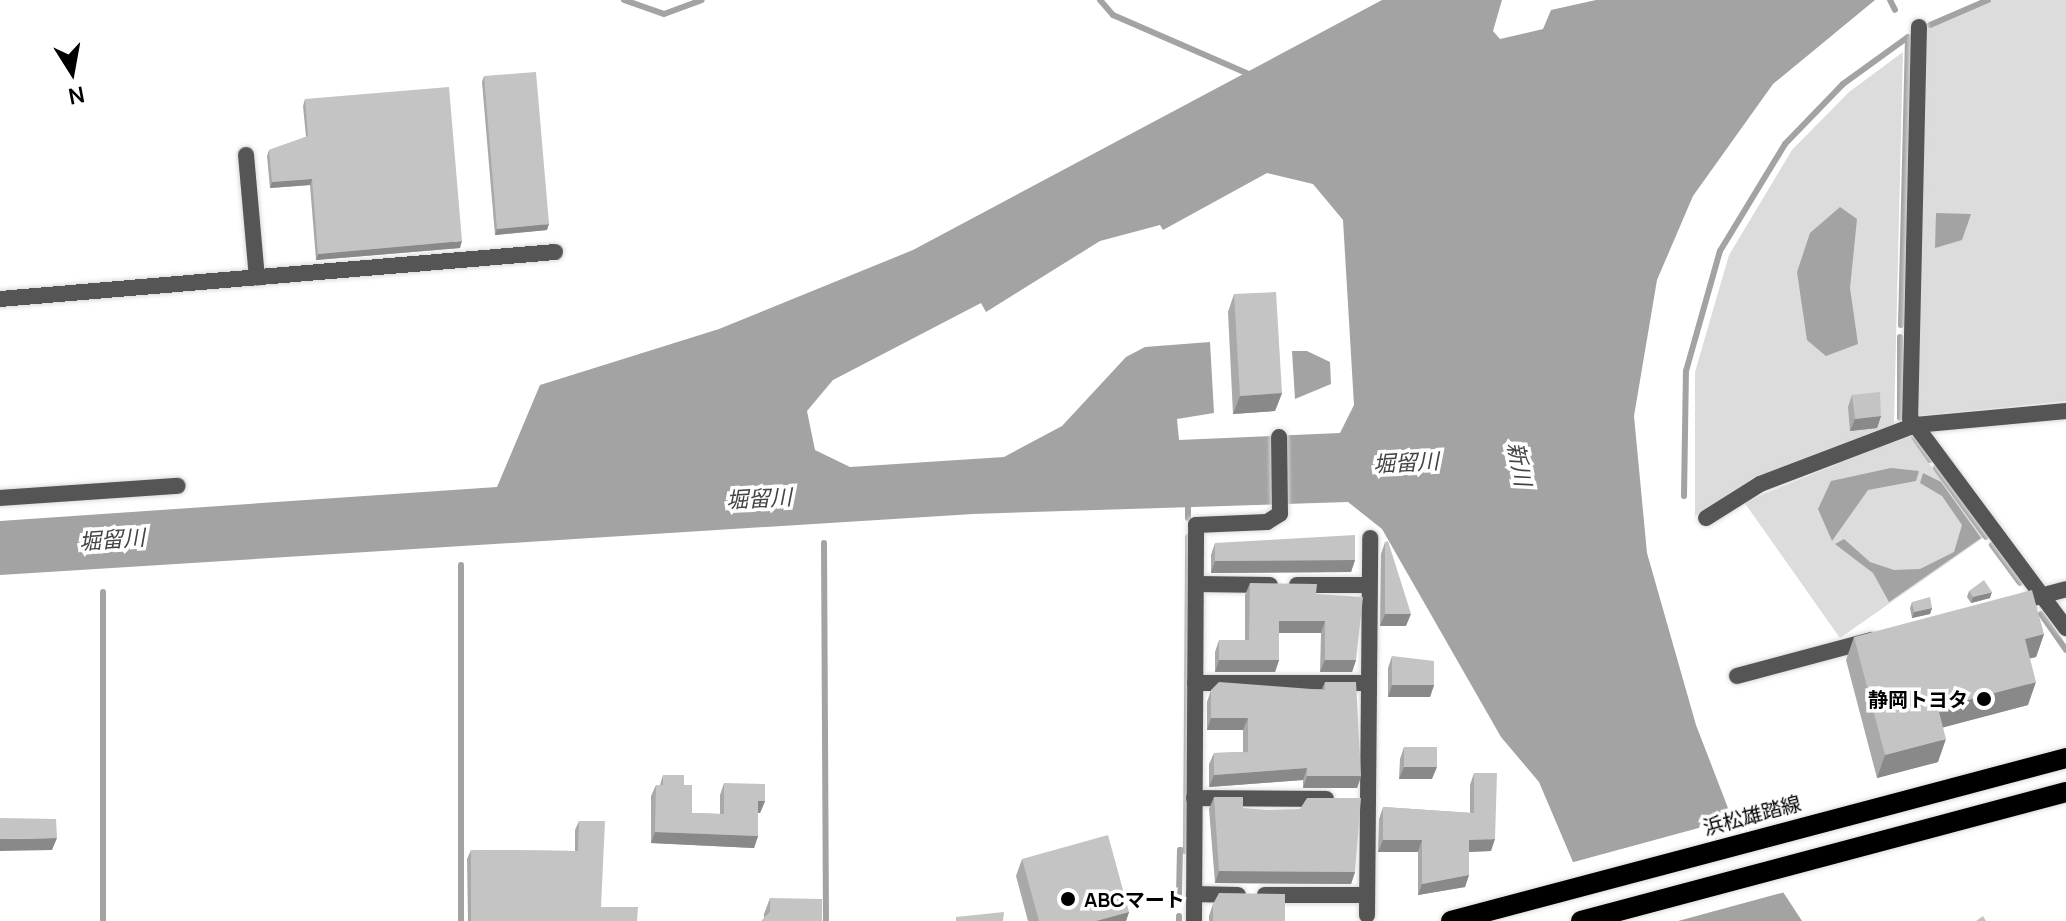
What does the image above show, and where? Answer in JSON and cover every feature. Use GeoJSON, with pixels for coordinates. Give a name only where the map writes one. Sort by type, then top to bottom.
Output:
{"type":"FeatureCollection","features":[{"type":"Feature","properties":{"kind":"main road","name":"浜松雄踏線"},"geometry":{"type":"LineString","coordinates":[[1451,921],[2066,758]]}},
{"type":"Feature","properties":{"kind":"main road"},"geometry":{"type":"LineString","coordinates":[[1581,921],[2066,792]]}},
{"type":"Feature","properties":{"kind":"street"},"geometry":{"type":"LineString","coordinates":[[1919,27],[1915,425],[2066,628]]}},
{"type":"Feature","properties":{"kind":"street"},"geometry":{"type":"LineString","coordinates":[[246,155],[257,278]]}},
{"type":"Feature","properties":{"kind":"street"},"geometry":{"type":"LineString","coordinates":[[0,299],[555,252]]}},
{"type":"Feature","properties":{"kind":"street"},"geometry":{"type":"LineString","coordinates":[[1706,518],[1760,484],[1915,425],[2066,411]]}},
{"type":"Feature","properties":{"kind":"street"},"geometry":{"type":"LineString","coordinates":[[1194,921],[1196,525],[1267,522],[1283,506],[1279,437]]}},
{"type":"Feature","properties":{"kind":"street"},"geometry":{"type":"LineString","coordinates":[[0,498],[178,486]]}},
{"type":"Feature","properties":{"kind":"street"},"geometry":{"type":"LineString","coordinates":[[1367,915],[1370,538]]}},
{"type":"Feature","properties":{"kind":"street"},"geometry":{"type":"LineString","coordinates":[[1196,584],[1369,585]]}},
{"type":"Feature","properties":{"kind":"street"},"geometry":{"type":"LineString","coordinates":[[2012,603],[2066,589]]}},
{"type":"Feature","properties":{"kind":"street"},"geometry":{"type":"LineString","coordinates":[[1737,676],[1890,635]]}},
{"type":"Feature","properties":{"kind":"street"},"geometry":{"type":"LineString","coordinates":[[1195,683],[1368,683]]}},
{"type":"Feature","properties":{"kind":"street"},"geometry":{"type":"LineString","coordinates":[[1194,798],[1368,799]]}},
{"type":"Feature","properties":{"kind":"street"},"geometry":{"type":"LineString","coordinates":[[1194,894],[1367,895]]}},
{"type":"Feature","properties":{"kind":"shaded area"},"geometry":{"type":"Polygon","coordinates":[[[1992,0],[2066,0],[2066,401],[1918,416],[1927,28],[1992,0]]]}},
{"type":"Feature","properties":{"kind":"shaded area"},"geometry":{"type":"Polygon","coordinates":[[[1903,52],[1894,424],[1757,477],[1695,516],[1695,372],[1729,255],[1792,150],[1849,92],[1903,52]]]}},
{"type":"Feature","properties":{"kind":"shaded area"},"geometry":{"type":"Polygon","coordinates":[[[1909,435],[1983,538],[1840,638],[1744,502],[1909,435]]]}},
{"type":"Feature","properties":{"kind":"water"},"geometry":{"type":"Polygon","coordinates":[[[1382,0],[1502,0],[1493,31],[1500,39],[1543,29],[1551,10],[1596,0],[1875,0],[1773,84],[1693,196],[1657,280],[1634,416],[1647,553],[1696,725],[1728,808],[1802,921],[1598,921],[1539,782],[1501,737],[1382,529],[1348,502],[973,514],[0,575],[0,521],[497,487],[540,385],[719,329],[913,250],[1382,0]],[[1267,173],[1163,230],[1160,225],[1100,241],[986,312],[981,303],[833,380],[807,411],[815,450],[850,467],[1004,457],[1062,426],[1126,357],[1145,347],[1210,342],[1214,413],[1177,419],[1179,440],[1340,433],[1354,405],[1343,220],[1313,184],[1267,173]]]}},
{"type":"Feature","properties":{"kind":"water"},"geometry":{"type":"Polygon","coordinates":[[[1840,207],[1857,219],[1850,288],[1858,344],[1826,356],[1807,340],[1797,272],[1810,233],[1840,207]]]}},
{"type":"Feature","properties":{"kind":"water"},"geometry":{"type":"Polygon","coordinates":[[[1936,213],[1971,214],[1962,240],[1935,248],[1936,213]]]}},
{"type":"Feature","properties":{"kind":"water"},"geometry":{"type":"Polygon","coordinates":[[[1292,351],[1307,351],[1330,362],[1331,384],[1295,399],[1292,351]]]}},
{"type":"Feature","properties":{"kind":"water"},"geometry":{"type":"Polygon","coordinates":[[[1891,468],[1919,471],[1916,481],[1868,490],[1832,541],[1818,509],[1831,481],[1891,468]]]}},
{"type":"Feature","properties":{"kind":"water"},"geometry":{"type":"Polygon","coordinates":[[[1923,473],[1941,482],[1981,538],[1889,602],[1873,573],[1835,544],[1844,539],[1870,562],[1894,570],[1920,569],[1954,552],[1962,525],[1942,496],[1920,483],[1923,473]]]}},
{"type":"Feature","properties":{"kind":"pier"},"geometry":{"type":"Polygon","coordinates":[[[1739,817],[1785,892],[1678,921],[1594,921],[1570,863],[1739,817]]]}},
{"type":"Feature","properties":{"kind":"building"},"geometry":{"type":"Polygon","coordinates":[[[536,72],[549,224],[497,229],[484,76],[536,72]]]}},
{"type":"Feature","properties":{"kind":"building"},"geometry":{"type":"Polygon","coordinates":[[[449,87],[462,241],[318,254],[312,179],[272,182],[269,150],[308,136],[305,99],[449,87]]]}},
{"type":"Feature","properties":{"kind":"building"},"geometry":{"type":"Polygon","coordinates":[[[1276,292],[1282,393],[1240,396],[1234,294],[1276,292]]]}},
{"type":"Feature","properties":{"kind":"building"},"geometry":{"type":"Polygon","coordinates":[[[1880,392],[1881,416],[1855,419],[1852,395],[1880,392]]]}},
{"type":"Feature","properties":{"kind":"building"},"geometry":{"type":"Polygon","coordinates":[[[1355,535],[1355,560],[1215,561],[1215,543],[1355,535]]]}},
{"type":"Feature","properties":{"kind":"building"},"geometry":{"type":"Polygon","coordinates":[[[1388,541],[1411,614],[1385,614],[1385,542],[1388,541]]]}},
{"type":"Feature","properties":{"kind":"building"},"geometry":{"type":"Polygon","coordinates":[[[1984,580],[1992,592],[1973,597],[1969,591],[1984,580]]]}},
{"type":"Feature","properties":{"kind":"building"},"geometry":{"type":"Polygon","coordinates":[[[1250,583],[1317,584],[1316,594],[1363,597],[1356,660],[1325,660],[1325,621],[1279,621],[1279,660],[1219,660],[1219,640],[1249,640],[1250,583]]]}},
{"type":"Feature","properties":{"kind":"building","name":"静岡トヨタ"},"geometry":{"type":"Polygon","coordinates":[[[2032,590],[2044,634],[2025,639],[2036,682],[1938,708],[1946,739],[1885,755],[1854,637],[2032,590]]]}},
{"type":"Feature","properties":{"kind":"building"},"geometry":{"type":"Polygon","coordinates":[[[1930,597],[1932,608],[1914,612],[1912,602],[1930,597]]]}},
{"type":"Feature","properties":{"kind":"building"},"geometry":{"type":"Polygon","coordinates":[[[1392,656],[1434,661],[1434,685],[1392,685],[1392,656]]]}},
{"type":"Feature","properties":{"kind":"building"},"geometry":{"type":"Polygon","coordinates":[[[1219,682],[1325,690],[1325,682],[1356,682],[1361,776],[1307,776],[1307,768],[1214,775],[1214,753],[1248,752],[1248,718],[1211,718],[1211,690],[1219,682]]]}},
{"type":"Feature","properties":{"kind":"building"},"geometry":{"type":"Polygon","coordinates":[[[1404,747],[1437,747],[1437,767],[1404,767],[1404,747]]]}},
{"type":"Feature","properties":{"kind":"building"},"geometry":{"type":"Polygon","coordinates":[[[1474,773],[1497,773],[1495,839],[1469,840],[1469,875],[1422,884],[1422,840],[1383,840],[1383,807],[1474,813],[1474,773]]]}},
{"type":"Feature","properties":{"kind":"building"},"geometry":{"type":"Polygon","coordinates":[[[663,775],[684,775],[684,785],[692,785],[692,813],[724,814],[724,783],[765,784],[765,801],[758,801],[758,836],[655,832],[656,785],[663,785],[663,775]]]}},
{"type":"Feature","properties":{"kind":"building"},"geometry":{"type":"Polygon","coordinates":[[[1214,797],[1243,797],[1243,808],[1267,810],[1300,809],[1307,798],[1361,798],[1355,872],[1219,871],[1214,797]]]}},
{"type":"Feature","properties":{"kind":"building"},"geometry":{"type":"Polygon","coordinates":[[[0,818],[56,819],[57,838],[0,839],[0,818]]]}},
{"type":"Feature","properties":{"kind":"building"},"geometry":{"type":"Polygon","coordinates":[[[579,821],[605,821],[601,907],[638,907],[637,921],[471,921],[471,850],[578,851],[579,821]]]}},
{"type":"Feature","properties":{"kind":"building","name":"ABCマート"},"geometry":{"type":"Polygon","coordinates":[[[1108,835],[1129,912],[1096,921],[1039,921],[1022,859],[1108,835]]]}},
{"type":"Feature","properties":{"kind":"building"},"geometry":{"type":"Polygon","coordinates":[[[1219,893],[1285,894],[1285,921],[1213,921],[1213,904],[1219,893]]]}},
{"type":"Feature","properties":{"kind":"building"},"geometry":{"type":"Polygon","coordinates":[[[770,898],[822,899],[822,921],[761,921],[770,912],[770,898]]]}},
{"type":"Feature","properties":{"kind":"building"},"geometry":{"type":"Polygon","coordinates":[[[1004,912],[1003,921],[956,921],[956,917],[1004,912]]]}},
{"type":"Feature","properties":{"kind":"waterway"},"geometry":{"type":"LineString","coordinates":[[624,0],[664,14],[702,0]]}},
{"type":"Feature","properties":{"kind":"waterway"},"geometry":{"type":"LineString","coordinates":[[1100,0],[1113,15],[1249,74]]}},
{"type":"Feature","properties":{"kind":"waterway"},"geometry":{"type":"LineString","coordinates":[[1890,0],[1895,10]]}},
{"type":"Feature","properties":{"kind":"waterway"},"geometry":{"type":"LineString","coordinates":[[1930,25],[1988,0]]}},
{"type":"Feature","properties":{"kind":"waterway"},"geometry":{"type":"LineString","coordinates":[[1901,325],[1908,37]]}},
{"type":"Feature","properties":{"kind":"waterway"},"geometry":{"type":"LineString","coordinates":[[1684,496],[1686,371],[1720,251],[1785,144],[1843,84],[1908,37]]}},
{"type":"Feature","properties":{"kind":"waterway"},"geometry":{"type":"LineString","coordinates":[[1900,337],[1900,418]]}},
{"type":"Feature","properties":{"kind":"waterway"},"geometry":{"type":"LineString","coordinates":[[1914,437],[1930,460]]}},
{"type":"Feature","properties":{"kind":"waterway"},"geometry":{"type":"LineString","coordinates":[[1936,468],[1986,537]]}},
{"type":"Feature","properties":{"kind":"waterway"},"geometry":{"type":"LineString","coordinates":[[1188,502],[1188,518]]}},
{"type":"Feature","properties":{"kind":"waterway"},"geometry":{"type":"LineString","coordinates":[[1179,894],[1180,850],[1186,851],[1188,537]]}},
{"type":"Feature","properties":{"kind":"waterway"},"geometry":{"type":"LineString","coordinates":[[824,543],[826,921]]}},
{"type":"Feature","properties":{"kind":"waterway"},"geometry":{"type":"LineString","coordinates":[[1992,545],[2020,583]]}},
{"type":"Feature","properties":{"kind":"waterway"},"geometry":{"type":"LineString","coordinates":[[461,565],[461,921]]}},
{"type":"Feature","properties":{"kind":"waterway"},"geometry":{"type":"LineString","coordinates":[[103,592],[103,921]]}},
{"type":"Feature","properties":{"kind":"waterway"},"geometry":{"type":"LineString","coordinates":[[2041,614],[2066,650]]}},
{"type":"Feature","properties":{"kind":"waterway"},"geometry":{"type":"LineString","coordinates":[[1179,916],[1179,921]]}},
{"type":"Feature","properties":{"kind":"place","name":"静岡トヨタ"},"geometry":{"type":"Point","coordinates":[1984,699]}},
{"type":"Feature","properties":{"kind":"place","name":"ABCマート"},"geometry":{"type":"Point","coordinates":[1068,899]}},
{"type":"Feature","properties":{"kind":"water label","name":"堀留川"},"geometry":{"type":"Point","coordinates":[1406,463]}},
{"type":"Feature","properties":{"kind":"water label","name":"新川"},"geometry":{"type":"Point","coordinates":[1519,464]}},
{"type":"Feature","properties":{"kind":"water label","name":"堀留川"},"geometry":{"type":"Point","coordinates":[759,499]}},
{"type":"Feature","properties":{"kind":"water label","name":"堀留川"},"geometry":{"type":"Point","coordinates":[112,540]}}]}
